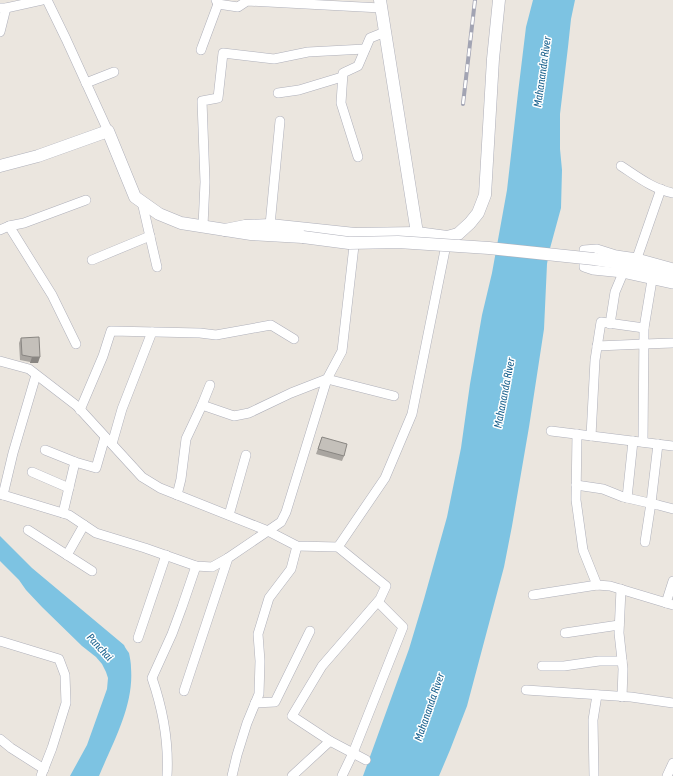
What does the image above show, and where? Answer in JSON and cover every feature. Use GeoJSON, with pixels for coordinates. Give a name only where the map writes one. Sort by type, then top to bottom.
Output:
{"type":"FeatureCollection","features":[{"type":"Feature","properties":{"kind":"street"},"geometry":{"type":"LineString","coordinates":[[0,32],[3,8],[42,0]]}},
{"type":"Feature","properties":{"kind":"street"},"geometry":{"type":"LineString","coordinates":[[47,0],[108,130],[136,197],[159,214],[181,223],[251,234],[303,237],[348,243],[398,242],[488,248],[594,259],[673,275]]}},
{"type":"Feature","properties":{"kind":"street"},"geometry":{"type":"LineString","coordinates":[[225,230],[245,226],[270,225],[355,234],[417,233],[447,237],[458,234],[478,213],[484,195],[492,59],[499,0]]}},
{"type":"Feature","properties":{"kind":"street"},"geometry":{"type":"LineString","coordinates":[[202,50],[217,2],[238,7],[247,1],[380,4],[417,233]]}},
{"type":"Feature","properties":{"kind":"street"},"geometry":{"type":"LineString","coordinates":[[358,157],[341,103],[342,77],[343,73],[358,66],[370,38],[385,32]]}},
{"type":"Feature","properties":{"kind":"street"},"geometry":{"type":"LineString","coordinates":[[203,226],[204,182],[202,101],[218,98],[223,54],[274,59],[308,52],[365,49]]}},
{"type":"Feature","properties":{"kind":"street"},"geometry":{"type":"LineString","coordinates":[[86,83],[114,72]]}},
{"type":"Feature","properties":{"kind":"street"},"geometry":{"type":"LineString","coordinates":[[278,93],[299,90],[342,77]]}},
{"type":"Feature","properties":{"kind":"street"},"geometry":{"type":"LineString","coordinates":[[270,225],[280,121]]}},
{"type":"Feature","properties":{"kind":"street"},"geometry":{"type":"LineString","coordinates":[[0,166],[38,156],[108,130]]}},
{"type":"Feature","properties":{"kind":"street"},"geometry":{"type":"LineString","coordinates":[[621,166],[646,183],[673,193]]}},
{"type":"Feature","properties":{"kind":"street"},"geometry":{"type":"LineString","coordinates":[[637,258],[661,189]]}},
{"type":"Feature","properties":{"kind":"street"},"geometry":{"type":"LineString","coordinates":[[0,230],[9,226],[24,223],[86,200]]}},
{"type":"Feature","properties":{"kind":"street"},"geometry":{"type":"LineString","coordinates":[[142,202],[157,267]]}},
{"type":"Feature","properties":{"kind":"street"},"geometry":{"type":"LineString","coordinates":[[9,226],[52,295],[76,344]]}},
{"type":"Feature","properties":{"kind":"street"},"geometry":{"type":"LineString","coordinates":[[36,375],[1,494],[68,515],[96,533],[196,566],[212,566],[228,558],[281,522],[286,512],[327,379],[342,351],[355,234]]}},
{"type":"Feature","properties":{"kind":"street"},"geometry":{"type":"LineString","coordinates":[[92,260],[150,236]]}},
{"type":"Feature","properties":{"kind":"street"},"geometry":{"type":"LineString","coordinates":[[338,547],[385,478],[412,414],[447,237]]}},
{"type":"Feature","properties":{"kind":"street"},"geometry":{"type":"LineString","coordinates":[[673,268],[637,258],[616,255],[597,249],[584,250],[584,267],[593,270],[623,273],[673,284]]}},
{"type":"Feature","properties":{"kind":"street"},"geometry":{"type":"LineString","coordinates":[[610,324],[615,292],[623,273]]}},
{"type":"Feature","properties":{"kind":"street"},"geometry":{"type":"LineString","coordinates":[[643,442],[644,328],[652,280]]}},
{"type":"Feature","properties":{"kind":"street"},"geometry":{"type":"LineString","coordinates":[[591,436],[595,360],[601,322],[644,328]]}},
{"type":"Feature","properties":{"kind":"street"},"geometry":{"type":"LineString","coordinates":[[80,410],[103,356],[111,331],[200,333],[216,335],[270,325],[294,338]]}},
{"type":"Feature","properties":{"kind":"street"},"geometry":{"type":"LineString","coordinates":[[45,450],[75,462],[96,468],[122,409],[152,332]]}},
{"type":"Feature","properties":{"kind":"street"},"geometry":{"type":"LineString","coordinates":[[597,346],[673,343]]}},
{"type":"Feature","properties":{"kind":"street"},"geometry":{"type":"LineString","coordinates":[[0,361],[29,369],[80,410],[142,477],[160,488],[268,531],[297,546],[338,547],[386,586],[378,602],[322,666],[292,716],[330,741],[366,760]]}},
{"type":"Feature","properties":{"kind":"street"},"geometry":{"type":"LineString","coordinates":[[202,405],[234,416],[249,413],[291,393],[327,379],[394,396]]}},
{"type":"Feature","properties":{"kind":"street"},"geometry":{"type":"LineString","coordinates":[[177,495],[181,479],[186,439],[210,385]]}},
{"type":"Feature","properties":{"kind":"street"},"geometry":{"type":"LineString","coordinates":[[550,432],[673,446]]}},
{"type":"Feature","properties":{"kind":"street"},"geometry":{"type":"LineString","coordinates":[[577,434],[576,500],[583,550],[597,585]]}},
{"type":"Feature","properties":{"kind":"street"},"geometry":{"type":"LineString","coordinates":[[626,498],[633,441]]}},
{"type":"Feature","properties":{"kind":"street"},"geometry":{"type":"LineString","coordinates":[[645,542],[658,444]]}},
{"type":"Feature","properties":{"kind":"street"},"geometry":{"type":"LineString","coordinates":[[228,515],[246,455]]}},
{"type":"Feature","properties":{"kind":"street"},"geometry":{"type":"LineString","coordinates":[[63,513],[75,462]]}},
{"type":"Feature","properties":{"kind":"street"},"geometry":{"type":"LineString","coordinates":[[32,472],[69,488]]}},
{"type":"Feature","properties":{"kind":"street"},"geometry":{"type":"LineString","coordinates":[[576,485],[603,489],[626,498],[673,509]]}},
{"type":"Feature","properties":{"kind":"street"},"geometry":{"type":"LineString","coordinates":[[67,555],[84,525]]}},
{"type":"Feature","properties":{"kind":"street"},"geometry":{"type":"LineString","coordinates":[[28,530],[92,571]]}},
{"type":"Feature","properties":{"kind":"street"},"geometry":{"type":"LineString","coordinates":[[232,776],[247,723],[259,694],[260,661],[258,634],[269,598],[291,569],[297,546]]}},
{"type":"Feature","properties":{"kind":"street"},"geometry":{"type":"LineString","coordinates":[[138,638],[166,555]]}},
{"type":"Feature","properties":{"kind":"street"},"geometry":{"type":"LineString","coordinates":[[184,692],[228,558]]}},
{"type":"Feature","properties":{"kind":"street"},"geometry":{"type":"LineString","coordinates":[[167,776],[168,765],[164,720],[158,694],[152,678],[172,634],[196,566]]}},
{"type":"Feature","properties":{"kind":"street"},"geometry":{"type":"LineString","coordinates":[[534,595],[597,585],[610,586],[670,604],[673,581]]}},
{"type":"Feature","properties":{"kind":"street"},"geometry":{"type":"LineString","coordinates":[[621,589],[619,633],[623,669],[622,697]]}},
{"type":"Feature","properties":{"kind":"street"},"geometry":{"type":"LineString","coordinates":[[342,776],[353,753],[403,627],[378,602]]}},
{"type":"Feature","properties":{"kind":"street"},"geometry":{"type":"LineString","coordinates":[[566,633],[619,625]]}},
{"type":"Feature","properties":{"kind":"street"},"geometry":{"type":"LineString","coordinates":[[255,704],[275,702],[310,631]]}},
{"type":"Feature","properties":{"kind":"street"},"geometry":{"type":"LineString","coordinates":[[0,641],[58,659],[65,675],[66,703],[43,772],[0,739]]}},
{"type":"Feature","properties":{"kind":"street"},"geometry":{"type":"LineString","coordinates":[[542,666],[564,666],[599,661],[622,661]]}},
{"type":"Feature","properties":{"kind":"street"},"geometry":{"type":"LineString","coordinates":[[526,690],[622,697],[673,703]]}},
{"type":"Feature","properties":{"kind":"street"},"geometry":{"type":"LineString","coordinates":[[594,776],[593,720],[597,695]]}},
{"type":"Feature","properties":{"kind":"street"},"geometry":{"type":"LineString","coordinates":[[292,776],[330,741]]}},
{"type":"Feature","properties":{"kind":"street"},"geometry":{"type":"LineString","coordinates":[[668,776],[673,763]]}},
{"type":"Feature","properties":{"kind":"water","name":"Mahananda River"},"geometry":{"type":"Polygon","coordinates":[[[533,0],[575,0],[571,19],[560,114],[560,149],[562,170],[561,208],[547,264],[544,329],[529,427],[504,567],[467,706],[439,776],[363,776],[409,649],[447,517],[461,448],[482,315],[492,273],[507,190],[526,27],[533,0]]]}},
{"type":"Feature","properties":{"kind":"water","name":"Panchai"},"geometry":{"type":"Polygon","coordinates":[[[0,536],[32,568],[124,645],[129,653],[131,664],[131,682],[126,710],[99,776],[70,776],[87,745],[107,689],[108,678],[106,672],[96,657],[82,646],[42,607],[19,580],[0,561],[0,536]]]}},
{"type":"Feature","properties":{"kind":"building"},"geometry":{"type":"Polygon","coordinates":[[[39,337],[40,357],[22,355],[21,338],[39,337]]]}},
{"type":"Feature","properties":{"kind":"building"},"geometry":{"type":"Polygon","coordinates":[[[322,437],[347,444],[344,456],[318,449],[322,437]]]}},
{"type":"Feature","properties":{"kind":"railway"},"geometry":{"type":"LineString","coordinates":[[463,104],[475,0]]}}]}
